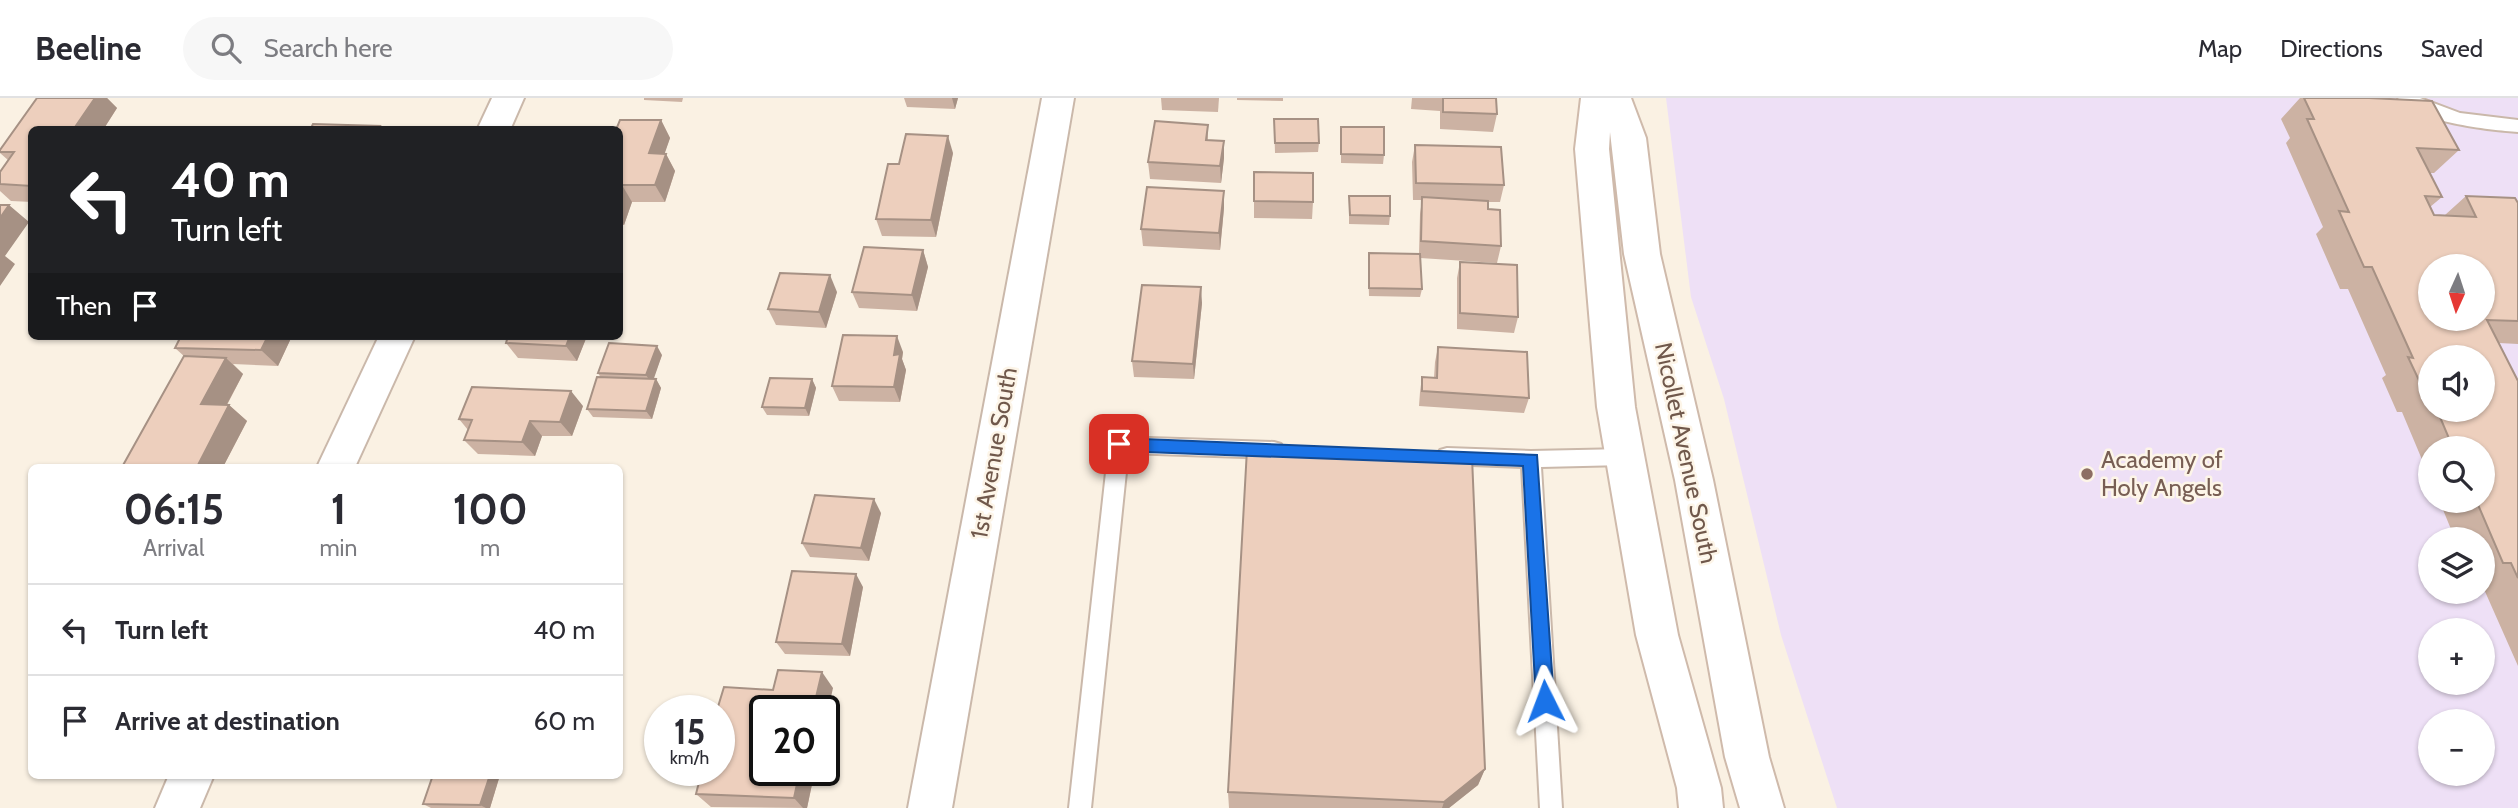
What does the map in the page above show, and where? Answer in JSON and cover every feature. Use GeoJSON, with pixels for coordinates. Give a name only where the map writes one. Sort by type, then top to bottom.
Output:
{"type":"FeatureCollection","features":[{"type":"Feature","properties":{"kind":"main road"},"geometry":{"type":"LineString","coordinates":[[495,126],[508,98]]}},
{"type":"Feature","properties":{"kind":"main road","name":"1st Avenue South"},"geometry":{"type":"LineString","coordinates":[[930,808],[1058,98]]}},
{"type":"Feature","properties":{"kind":"main road"},"geometry":{"type":"LineString","coordinates":[[1597,98],[1592,149],[1616,407],[1657,635],[1699,788],[1701,808]]}},
{"type":"Feature","properties":{"kind":"main road","name":"Nicollet Avenue South"},"geometry":{"type":"LineString","coordinates":[[1615,98],[1629,138],[1642,254],[1694,480],[1747,757],[1762,808]]}},
{"type":"Feature","properties":{"kind":"main road"},"geometry":{"type":"LineString","coordinates":[[337,464],[395,340]]}},
{"type":"Feature","properties":{"kind":"main road"},"geometry":{"type":"LineString","coordinates":[[177,808],[190,779]]}},
{"type":"Feature","properties":{"kind":"lane"},"geometry":{"type":"LineString","coordinates":[[2406,98],[2438,114],[2471,123],[2518,126]]}},
{"type":"Feature","properties":{"kind":"lane"},"geometry":{"type":"LineString","coordinates":[[1080,808],[1119,444],[1297,451]]}},
{"type":"Feature","properties":{"kind":"lane"},"geometry":{"type":"LineString","coordinates":[[1421,455],[1531,459],[1625,457]]}},
{"type":"Feature","properties":{"kind":"lane"},"geometry":{"type":"LineString","coordinates":[[1531,459],[1551,808]]}},
{"type":"Feature","properties":{"kind":"shaded area","name":"Academy of Holy Angels"},"geometry":{"type":"Polygon","coordinates":[[[1666,98],[2518,98],[2518,808],[1837,808],[1781,635],[1724,399],[1691,297],[1666,98]]]}},
{"type":"Feature","properties":{"kind":"building"},"geometry":{"type":"Polygon","coordinates":[[[37,98],[95,98],[76,126],[28,126],[28,186],[0,184],[0,172],[14,152],[0,150],[37,98]]]}},
{"type":"Feature","properties":{"kind":"building"},"geometry":{"type":"Polygon","coordinates":[[[1443,98],[1496,98],[1497,114],[1443,112],[1443,98]]]}},
{"type":"Feature","properties":{"kind":"building"},"geometry":{"type":"Polygon","coordinates":[[[2304,98],[2432,101],[2459,150],[2417,148],[2442,197],[2425,196],[2434,215],[2476,217],[2466,196],[2515,198],[2518,203],[2518,321],[2496,320],[2496,254],[2418,254],[2418,331],[2493,331],[2518,381],[2518,578],[2511,563],[2503,563],[2495,544],[2495,527],[2488,527],[2482,513],[2495,513],[2495,436],[2448,436],[2442,422],[2495,422],[2495,345],[2418,345],[2418,378],[2408,357],[2413,358],[2372,267],[2364,267],[2339,211],[2349,212],[2307,119],[2314,119],[2304,98]]]}},
{"type":"Feature","properties":{"kind":"building"},"geometry":{"type":"Polygon","coordinates":[[[1274,119],[1318,119],[1319,143],[1275,143],[1274,119]]]}},
{"type":"Feature","properties":{"kind":"building"},"geometry":{"type":"Polygon","coordinates":[[[620,120],[661,120],[649,153],[666,154],[655,185],[623,185],[623,126],[618,126],[620,120]]]}},
{"type":"Feature","properties":{"kind":"building"},"geometry":{"type":"Polygon","coordinates":[[[1155,121],[1208,125],[1206,140],[1224,141],[1220,166],[1148,162],[1155,121]]]}},
{"type":"Feature","properties":{"kind":"building"},"geometry":{"type":"Polygon","coordinates":[[[313,124],[380,126],[312,126],[313,124]]]}},
{"type":"Feature","properties":{"kind":"building"},"geometry":{"type":"Polygon","coordinates":[[[1341,127],[1384,127],[1384,155],[1341,154],[1341,127]]]}},
{"type":"Feature","properties":{"kind":"building"},"geometry":{"type":"Polygon","coordinates":[[[906,134],[948,136],[931,220],[876,219],[888,164],[899,164],[906,134]]]}},
{"type":"Feature","properties":{"kind":"building"},"geometry":{"type":"Polygon","coordinates":[[[1415,145],[1501,147],[1504,185],[1416,183],[1415,145]]]}},
{"type":"Feature","properties":{"kind":"building"},"geometry":{"type":"Polygon","coordinates":[[[1254,172],[1313,173],[1313,202],[1254,201],[1254,172]]]}},
{"type":"Feature","properties":{"kind":"building"},"geometry":{"type":"Polygon","coordinates":[[[1147,187],[1224,191],[1219,233],[1141,229],[1147,187]]]}},
{"type":"Feature","properties":{"kind":"building"},"geometry":{"type":"Polygon","coordinates":[[[1349,196],[1390,196],[1390,216],[1350,215],[1349,196]]]}},
{"type":"Feature","properties":{"kind":"building"},"geometry":{"type":"Polygon","coordinates":[[[1422,197],[1488,201],[1488,209],[1500,210],[1501,246],[1421,241],[1422,197]]]}},
{"type":"Feature","properties":{"kind":"building"},"geometry":{"type":"Polygon","coordinates":[[[0,205],[9,205],[0,218],[0,205]]]}},
{"type":"Feature","properties":{"kind":"building"},"geometry":{"type":"Polygon","coordinates":[[[864,247],[923,250],[912,295],[852,292],[864,247]]]}},
{"type":"Feature","properties":{"kind":"building"},"geometry":{"type":"Polygon","coordinates":[[[1369,253],[1420,254],[1422,289],[1369,288],[1369,253]]]}},
{"type":"Feature","properties":{"kind":"building"},"geometry":{"type":"Polygon","coordinates":[[[1460,262],[1517,265],[1518,317],[1460,313],[1460,262]]]}},
{"type":"Feature","properties":{"kind":"building"},"geometry":{"type":"Polygon","coordinates":[[[780,273],[830,275],[819,312],[768,309],[780,273]]]}},
{"type":"Feature","properties":{"kind":"building"},"geometry":{"type":"Polygon","coordinates":[[[1142,285],[1201,287],[1193,364],[1132,361],[1142,285]]]}},
{"type":"Feature","properties":{"kind":"building"},"geometry":{"type":"Polygon","coordinates":[[[843,335],[897,336],[894,355],[900,354],[894,387],[832,386],[843,335]]]}},
{"type":"Feature","properties":{"kind":"building"},"geometry":{"type":"Polygon","coordinates":[[[179,340],[266,340],[261,350],[175,348],[179,340]]]}},
{"type":"Feature","properties":{"kind":"building"},"geometry":{"type":"Polygon","coordinates":[[[507,340],[568,340],[566,346],[506,343],[507,340]]]}},
{"type":"Feature","properties":{"kind":"building"},"geometry":{"type":"Polygon","coordinates":[[[609,343],[657,346],[646,375],[598,373],[609,343]]]}},
{"type":"Feature","properties":{"kind":"building"},"geometry":{"type":"Polygon","coordinates":[[[1438,347],[1527,352],[1529,398],[1422,391],[1422,377],[1437,378],[1438,347]]]}},
{"type":"Feature","properties":{"kind":"building"},"geometry":{"type":"Polygon","coordinates":[[[184,356],[226,358],[201,404],[229,405],[199,464],[124,464],[184,356]]]}},
{"type":"Feature","properties":{"kind":"building"},"geometry":{"type":"Polygon","coordinates":[[[597,377],[656,379],[646,411],[587,409],[597,377]]]}},
{"type":"Feature","properties":{"kind":"building"},"geometry":{"type":"Polygon","coordinates":[[[770,378],[812,379],[805,408],[762,407],[770,378]]]}},
{"type":"Feature","properties":{"kind":"building"},"geometry":{"type":"Polygon","coordinates":[[[472,387],[571,391],[560,422],[530,421],[522,442],[464,440],[472,420],[459,419],[472,387]]]}},
{"type":"Feature","properties":{"kind":"building"},"geometry":{"type":"Polygon","coordinates":[[[1247,449],[1472,457],[1485,769],[1444,802],[1228,792],[1247,449]]]}},
{"type":"Feature","properties":{"kind":"building"},"geometry":{"type":"Polygon","coordinates":[[[815,495],[874,499],[861,548],[802,543],[815,495]]]}},
{"type":"Feature","properties":{"kind":"building"},"geometry":{"type":"Polygon","coordinates":[[[792,571],[856,574],[842,644],[776,642],[792,571]]]}},
{"type":"Feature","properties":{"kind":"building"},"geometry":{"type":"Polygon","coordinates":[[[778,670],[822,672],[817,695],[749,695],[749,786],[797,786],[794,798],[696,794],[698,786],[735,786],[735,695],[722,695],[724,687],[773,690],[778,670]]]}},
{"type":"Feature","properties":{"kind":"building"},"geometry":{"type":"Polygon","coordinates":[[[432,779],[489,779],[480,805],[423,804],[432,779]]]}},
{"type":"Feature","properties":{"kind":"place","name":"Academy of Holy Angels"},"geometry":{"type":"Point","coordinates":[2087,474]}},
{"type":"Feature","properties":{"kind":"route"},"geometry":{"type":"LineString","coordinates":[[1119,444],[1531,459],[1545,701]]}}]}
